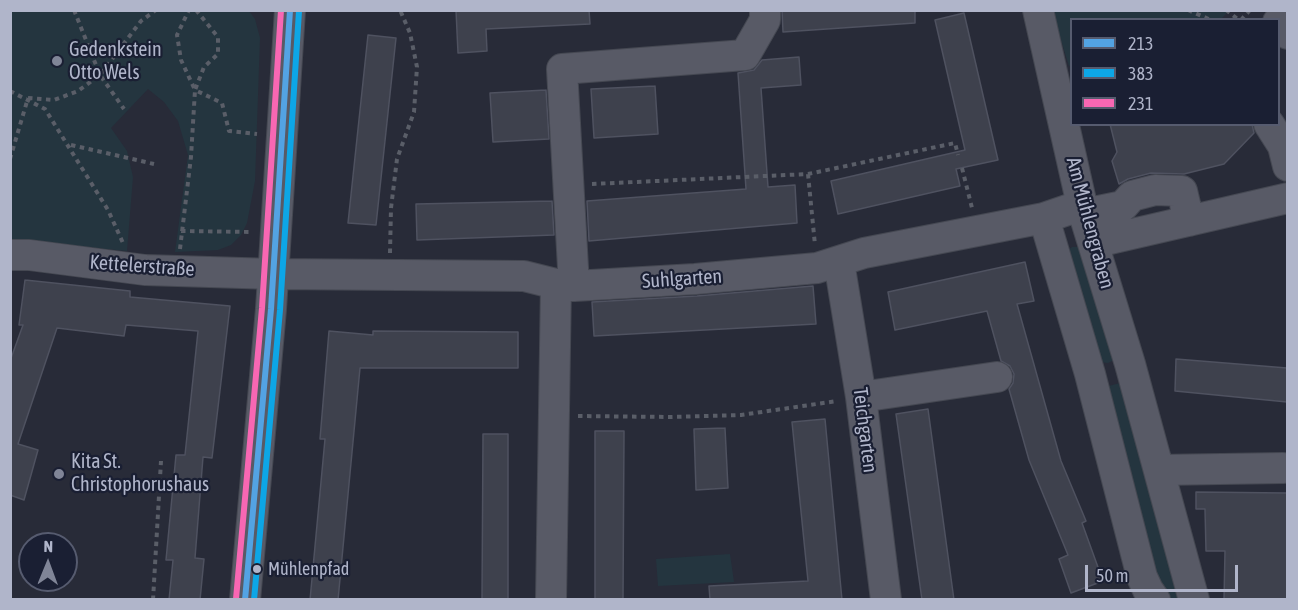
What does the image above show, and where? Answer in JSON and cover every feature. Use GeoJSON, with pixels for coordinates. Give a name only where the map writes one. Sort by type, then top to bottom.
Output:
{"type":"FeatureCollection","features":[{"type":"Feature","properties":{"kind":"street"},"geometry":{"type":"LineString","coordinates":[[245,600],[274,274],[290,10]]}},
{"type":"Feature","properties":{"kind":"street"},"geometry":{"type":"LineString","coordinates":[[551,600],[555,415],[570,185],[562,69],[745,55],[765,20],[765,10]]}},
{"type":"Feature","properties":{"kind":"street","name":"Am Mühlengraben"},"geometry":{"type":"LineString","coordinates":[[1038,10],[1083,209],[1130,364],[1194,600]]}},
{"type":"Feature","properties":{"kind":"street"},"geometry":{"type":"LineString","coordinates":[[1270,126],[1283,146],[1287,166]]}},
{"type":"Feature","properties":{"kind":"street","name":"Suhlgarten"},"geometry":{"type":"LineString","coordinates":[[274,274],[524,276],[565,285],[696,279],[828,265],[864,253],[977,230],[1083,209],[1123,206],[1132,196],[1155,190],[1182,191],[1189,221]]}},
{"type":"Feature","properties":{"kind":"street"},"geometry":{"type":"LineString","coordinates":[[1093,243],[1287,198]]}},
{"type":"Feature","properties":{"kind":"street","name":"Am Mühlengraben"},"geometry":{"type":"LineString","coordinates":[[1044,218],[1090,374],[1142,577],[1155,600]]}},
{"type":"Feature","properties":{"kind":"street","name":"Kettelerstraße"},"geometry":{"type":"LineString","coordinates":[[10,255],[29,255],[134,268],[274,274]]}},
{"type":"Feature","properties":{"kind":"street","name":"Teichgarten"},"geometry":{"type":"LineString","coordinates":[[828,265],[861,397],[886,600]]}},
{"type":"Feature","properties":{"kind":"street"},"geometry":{"type":"LineString","coordinates":[[1090,374],[1130,364]]}},
{"type":"Feature","properties":{"kind":"street"},"geometry":{"type":"LineString","coordinates":[[861,397],[997,377]]}},
{"type":"Feature","properties":{"kind":"street"},"geometry":{"type":"LineString","coordinates":[[1159,470],[1283,468]]}},
{"type":"Feature","properties":{"kind":"path"},"geometry":{"type":"LineString","coordinates":[[74,10],[100,75],[124,109]]}},
{"type":"Feature","properties":{"kind":"path"},"geometry":{"type":"LineString","coordinates":[[28,98],[54,100],[78,91],[100,75],[141,21],[156,10]]}},
{"type":"Feature","properties":{"kind":"path"},"geometry":{"type":"LineString","coordinates":[[189,10],[177,35],[181,60],[195,90],[222,104],[229,131],[282,137]]}},
{"type":"Feature","properties":{"kind":"path"},"geometry":{"type":"LineString","coordinates":[[177,270],[191,157],[195,90],[204,67],[218,54],[218,37],[196,10]]}},
{"type":"Feature","properties":{"kind":"path"},"geometry":{"type":"LineString","coordinates":[[389,275],[391,208],[397,159],[414,112],[417,67],[410,33],[400,10]]}},
{"type":"Feature","properties":{"kind":"path"},"geometry":{"type":"LineString","coordinates":[[1188,10],[1206,18]]}},
{"type":"Feature","properties":{"kind":"path"},"geometry":{"type":"LineString","coordinates":[[10,91],[28,98],[45,109],[70,145],[108,210],[134,268]]}},
{"type":"Feature","properties":{"kind":"path"},"geometry":{"type":"LineString","coordinates":[[10,159],[28,98]]}},
{"type":"Feature","properties":{"kind":"path"},"geometry":{"type":"LineString","coordinates":[[570,185],[808,174],[955,143],[958,155]]}},
{"type":"Feature","properties":{"kind":"path"},"geometry":{"type":"LineString","coordinates":[[70,145],[154,164]]}},
{"type":"Feature","properties":{"kind":"path"},"geometry":{"type":"LineString","coordinates":[[962,168],[977,230]]}},
{"type":"Feature","properties":{"kind":"path"},"geometry":{"type":"LineString","coordinates":[[808,174],[828,265]]}},
{"type":"Feature","properties":{"kind":"path"},"geometry":{"type":"LineString","coordinates":[[182,231],[276,233]]}},
{"type":"Feature","properties":{"kind":"path"},"geometry":{"type":"LineString","coordinates":[[555,415],[741,416],[861,397]]}},
{"type":"Feature","properties":{"kind":"path"},"geometry":{"type":"LineString","coordinates":[[153,600],[161,461]]}},
{"type":"Feature","properties":{"kind":"shaded area"},"geometry":{"type":"Polygon","coordinates":[[[11,11],[249,11],[255,19],[260,38],[255,181],[247,223],[241,235],[231,245],[218,250],[175,252],[188,155],[178,121],[164,102],[148,89],[111,128],[127,151],[133,177],[127,251],[41,243],[11,245],[11,11]]]}},
{"type":"Feature","properties":{"kind":"shaded area"},"geometry":{"type":"Polygon","coordinates":[[[1052,11],[1229,11],[1222,18],[1070,18],[1069,66],[1052,11]]]}},
{"type":"Feature","properties":{"kind":"shaded area"},"geometry":{"type":"Polygon","coordinates":[[[1072,247],[1082,247],[1114,360],[1108,363],[1100,362],[1066,252],[1072,247]]]}},
{"type":"Feature","properties":{"kind":"shaded area"},"geometry":{"type":"Polygon","coordinates":[[[1120,383],[1187,599],[1166,599],[1160,594],[1105,387],[1120,383]]]}},
{"type":"Feature","properties":{"kind":"shaded area"},"geometry":{"type":"Polygon","coordinates":[[[730,554],[734,582],[658,586],[656,559],[730,554]]]}},
{"type":"Feature","properties":{"kind":"building"},"geometry":{"type":"Polygon","coordinates":[[[456,10],[589,10],[590,24],[486,29],[487,51],[458,53],[456,10]]]}},
{"type":"Feature","properties":{"kind":"building"},"geometry":{"type":"Polygon","coordinates":[[[782,10],[915,10],[915,23],[783,32],[782,10]]]}},
{"type":"Feature","properties":{"kind":"building"},"geometry":{"type":"Polygon","coordinates":[[[964,13],[998,160],[956,169],[960,186],[838,214],[831,181],[965,150],[935,20],[964,13]]]}},
{"type":"Feature","properties":{"kind":"building"},"geometry":{"type":"Polygon","coordinates":[[[368,35],[396,38],[376,225],[348,223],[368,35]]]}},
{"type":"Feature","properties":{"kind":"building"},"geometry":{"type":"Polygon","coordinates":[[[799,57],[801,85],[761,88],[768,187],[795,185],[797,223],[589,241],[587,201],[746,189],[738,73],[754,70],[762,60],[799,57]]]}},
{"type":"Feature","properties":{"kind":"building"},"geometry":{"type":"Polygon","coordinates":[[[655,86],[658,134],[594,138],[591,89],[655,86]]]}},
{"type":"Feature","properties":{"kind":"building"},"geometry":{"type":"Polygon","coordinates":[[[546,90],[549,139],[493,142],[490,93],[546,90]]]}},
{"type":"Feature","properties":{"kind":"building"},"geometry":{"type":"Polygon","coordinates":[[[1110,126],[1252,126],[1254,133],[1224,164],[1184,174],[1151,173],[1128,179],[1119,184],[1112,161],[1117,152],[1110,126]]]}},
{"type":"Feature","properties":{"kind":"building"},"geometry":{"type":"Polygon","coordinates":[[[552,201],[554,235],[417,240],[416,204],[552,201]]]}},
{"type":"Feature","properties":{"kind":"building"},"geometry":{"type":"Polygon","coordinates":[[[1025,262],[1034,301],[1017,304],[1061,461],[1086,521],[1082,523],[1103,581],[1071,593],[1059,559],[1068,555],[1029,460],[1009,389],[1013,383],[1014,374],[1010,366],[1001,361],[987,311],[895,330],[888,292],[1025,262]]]}},
{"type":"Feature","properties":{"kind":"building"},"geometry":{"type":"Polygon","coordinates":[[[25,280],[130,291],[130,297],[230,306],[212,458],[203,457],[195,558],[204,559],[200,600],[169,600],[173,560],[166,560],[176,455],[185,455],[198,331],[126,325],[124,336],[57,328],[18,444],[38,450],[24,500],[10,495],[10,361],[23,325],[19,325],[25,280]]]}},
{"type":"Feature","properties":{"kind":"building"},"geometry":{"type":"Polygon","coordinates":[[[813,286],[816,324],[594,336],[592,302],[813,286]]]}},
{"type":"Feature","properties":{"kind":"building"},"geometry":{"type":"Polygon","coordinates":[[[329,331],[373,335],[373,331],[518,332],[518,368],[360,368],[338,600],[310,600],[325,439],[320,439],[329,331]]]}},
{"type":"Feature","properties":{"kind":"building"},"geometry":{"type":"Polygon","coordinates":[[[1176,359],[1287,368],[1287,402],[1175,391],[1176,359]]]}},
{"type":"Feature","properties":{"kind":"building"},"geometry":{"type":"Polygon","coordinates":[[[928,409],[954,600],[922,600],[896,414],[928,409]]]}},
{"type":"Feature","properties":{"kind":"building"},"geometry":{"type":"Polygon","coordinates":[[[825,419],[842,600],[710,600],[709,586],[808,581],[792,422],[825,419]]]}},
{"type":"Feature","properties":{"kind":"building"},"geometry":{"type":"Polygon","coordinates":[[[725,428],[728,488],[696,490],[694,429],[725,428]]]}},
{"type":"Feature","properties":{"kind":"building"},"geometry":{"type":"Polygon","coordinates":[[[595,431],[624,431],[623,600],[595,600],[595,431]]]}},
{"type":"Feature","properties":{"kind":"building"},"geometry":{"type":"Polygon","coordinates":[[[483,434],[508,434],[508,600],[482,600],[483,434]]]}},
{"type":"Feature","properties":{"kind":"building"},"geometry":{"type":"Polygon","coordinates":[[[1196,492],[1287,493],[1287,600],[1224,600],[1225,551],[1206,551],[1205,509],[1196,509],[1196,492]]]}},
{"type":"Feature","properties":{"kind":"transit line","name":"231"},"geometry":{"type":"LineString","coordinates":[[236,599],[262,308],[281,10]]}},
{"type":"Feature","properties":{"kind":"transit line","name":"213"},"geometry":{"type":"LineString","coordinates":[[245,600],[271,309],[290,10]]}},
{"type":"Feature","properties":{"kind":"transit line","name":"383"},"geometry":{"type":"LineString","coordinates":[[254,600],[280,310],[299,11]]}},
{"type":"Feature","properties":{"kind":"place","name":"Gedenkstein Otto Wels"},"geometry":{"type":"Point","coordinates":[57,61]}},
{"type":"Feature","properties":{"kind":"place","name":"Kita St. Christophorushaus"},"geometry":{"type":"Point","coordinates":[59,474]}},
{"type":"Feature","properties":{"kind":"place","name":"Mühlenpfad"},"geometry":{"type":"Point","coordinates":[257,569]}}]}
